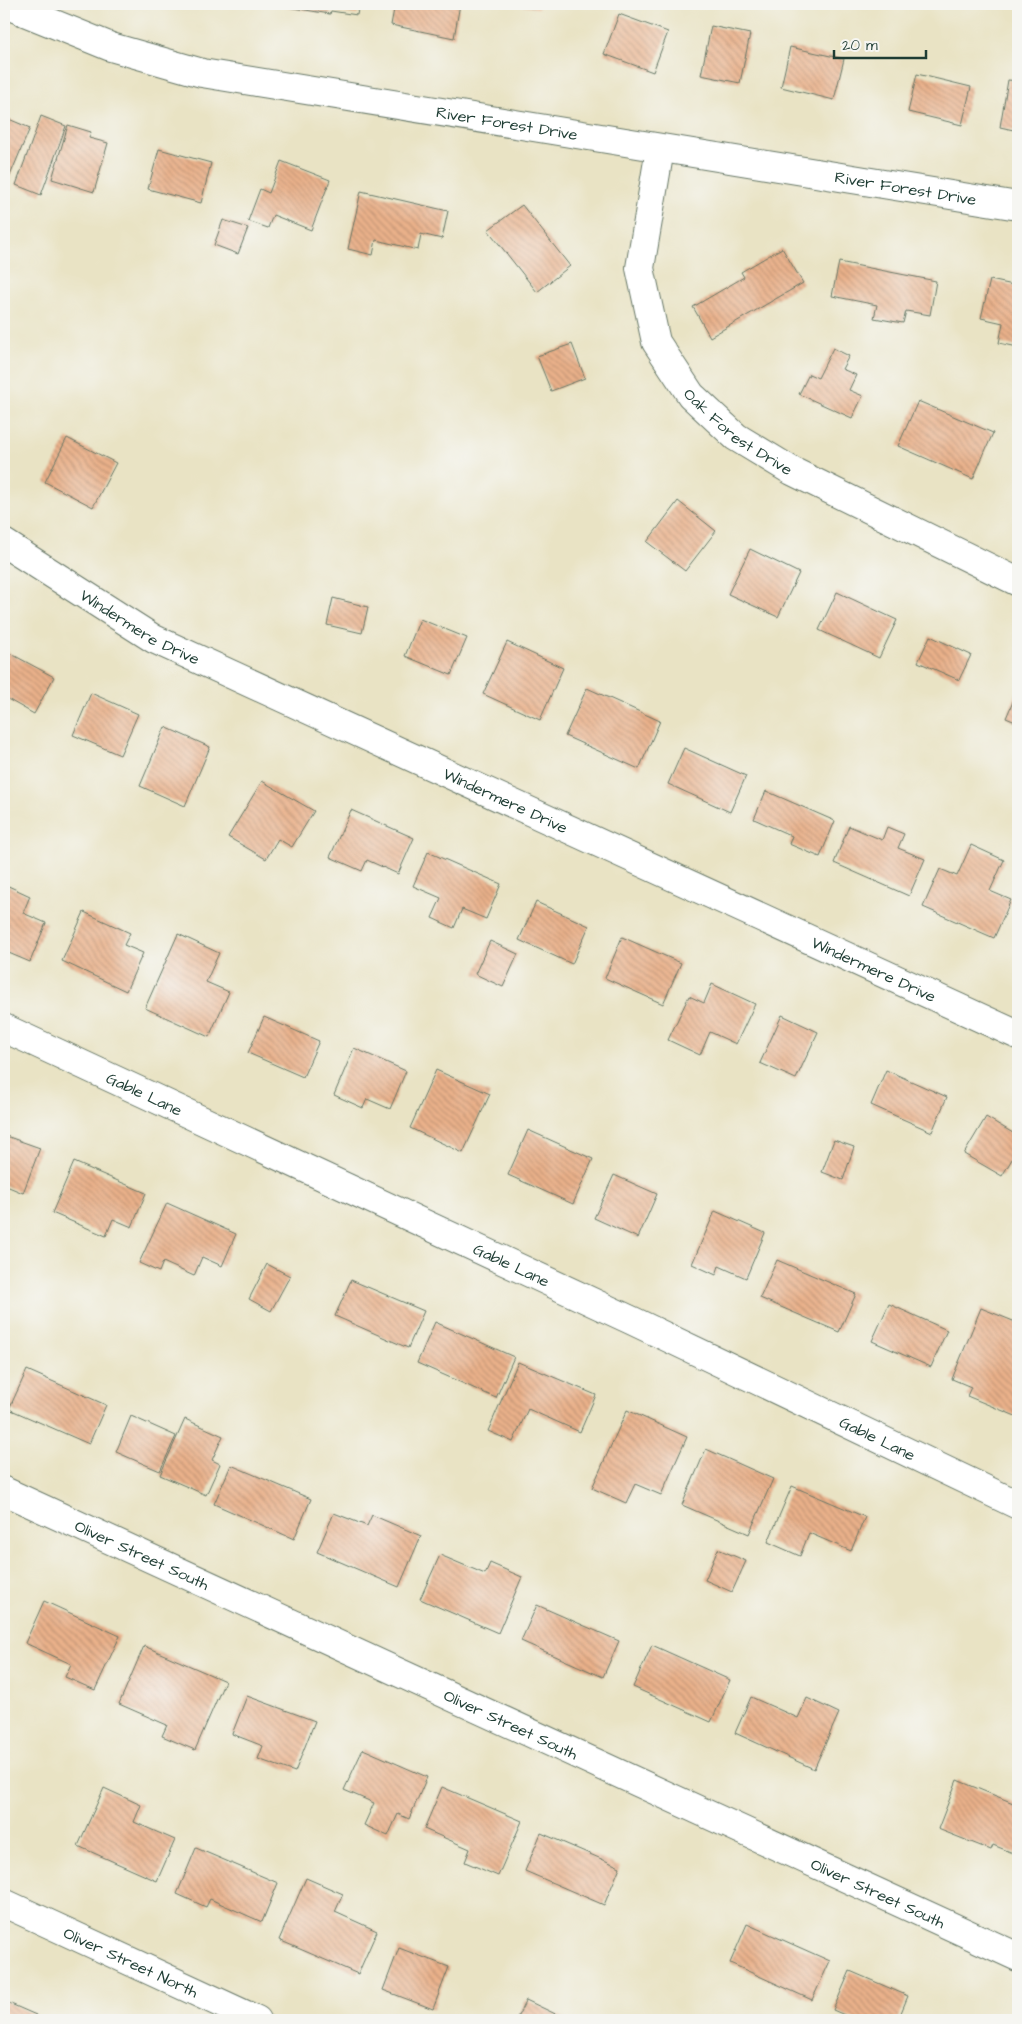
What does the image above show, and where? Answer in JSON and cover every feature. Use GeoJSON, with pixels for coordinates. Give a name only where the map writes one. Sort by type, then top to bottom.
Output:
{"type":"FeatureCollection","features":[{"type":"Feature","properties":{"kind":"street","name":"River Forest Drive"},"geometry":{"type":"LineString","coordinates":[[5,4],[111,47],[202,73],[1018,206]]}},
{"type":"Feature","properties":{"kind":"street","name":"Oak Forest Drive"},"geometry":{"type":"LineString","coordinates":[[660,149],[640,268],[656,342],[691,395],[736,437],[792,471],[1018,582]]}},
{"type":"Feature","properties":{"kind":"street","name":"Windermere Drive"},"geometry":{"type":"LineString","coordinates":[[4,544],[154,639],[1018,1035]]}},
{"type":"Feature","properties":{"kind":"street","name":"Gable Lane"},"geometry":{"type":"LineString","coordinates":[[4,1028],[624,1317],[1018,1505]]}},
{"type":"Feature","properties":{"kind":"street","name":"Oliver Street South"},"geometry":{"type":"LineString","coordinates":[[4,1491],[1018,1957]]}},
{"type":"Feature","properties":{"kind":"street","name":"Oliver Street North"},"geometry":{"type":"LineString","coordinates":[[4,1903],[258,2020]]}},
{"type":"Feature","properties":{"kind":"building"},"geometry":{"type":"Polygon","coordinates":[[[287,4],[359,4],[357,15],[331,11],[330,14],[287,7],[287,4]]]}},
{"type":"Feature","properties":{"kind":"building"},"geometry":{"type":"Polygon","coordinates":[[[395,4],[460,4],[454,38],[391,25],[395,4]]]}},
{"type":"Feature","properties":{"kind":"building"},"geometry":{"type":"Polygon","coordinates":[[[517,4],[539,4],[538,8],[517,4]]]}},
{"type":"Feature","properties":{"kind":"building"},"geometry":{"type":"Polygon","coordinates":[[[619,14],[668,32],[653,72],[604,54],[619,14]]]}},
{"type":"Feature","properties":{"kind":"building"},"geometry":{"type":"Polygon","coordinates":[[[711,26],[750,34],[740,83],[701,75],[711,26]]]}},
{"type":"Feature","properties":{"kind":"building"},"geometry":{"type":"Polygon","coordinates":[[[790,47],[844,59],[834,100],[781,87],[790,47]]]}},
{"type":"Feature","properties":{"kind":"building"},"geometry":{"type":"Polygon","coordinates":[[[917,74],[971,87],[962,125],[908,112],[917,74]]]}},
{"type":"Feature","properties":{"kind":"building"},"geometry":{"type":"Polygon","coordinates":[[[1008,80],[1018,81],[1018,131],[1000,127],[1008,80]]]}},
{"type":"Feature","properties":{"kind":"building"},"geometry":{"type":"Polygon","coordinates":[[[41,116],[66,126],[41,195],[16,185],[41,116]]]}},
{"type":"Feature","properties":{"kind":"building"},"geometry":{"type":"Polygon","coordinates":[[[4,117],[30,128],[4,190],[4,117]]]}},
{"type":"Feature","properties":{"kind":"building"},"geometry":{"type":"Polygon","coordinates":[[[68,125],[91,132],[89,138],[108,143],[94,192],[52,179],[68,125]]]}},
{"type":"Feature","properties":{"kind":"building"},"geometry":{"type":"Polygon","coordinates":[[[159,149],[211,163],[201,203],[148,189],[159,149]]]}},
{"type":"Feature","properties":{"kind":"building"},"geometry":{"type":"Polygon","coordinates":[[[281,161],[330,180],[311,230],[273,215],[268,228],[248,221],[260,189],[269,193],[281,161]]]}},
{"type":"Feature","properties":{"kind":"building"},"geometry":{"type":"Polygon","coordinates":[[[361,191],[448,211],[442,239],[421,234],[418,250],[376,240],[373,255],[348,249],[361,191]]]}},
{"type":"Feature","properties":{"kind":"building"},"geometry":{"type":"Polygon","coordinates":[[[522,205],[570,266],[537,292],[488,230],[522,205]]]}},
{"type":"Feature","properties":{"kind":"building"},"geometry":{"type":"Polygon","coordinates":[[[223,220],[248,228],[238,254],[214,245],[223,220]]]}},
{"type":"Feature","properties":{"kind":"building"},"geometry":{"type":"Polygon","coordinates":[[[782,248],[803,283],[710,337],[693,307],[744,277],[741,272],[782,248]]]}},
{"type":"Feature","properties":{"kind":"building"},"geometry":{"type":"Polygon","coordinates":[[[839,262],[936,281],[930,315],[906,311],[903,323],[874,318],[877,305],[832,296],[839,262]]]}},
{"type":"Feature","properties":{"kind":"building"},"geometry":{"type":"Polygon","coordinates":[[[990,280],[1018,286],[1018,347],[999,343],[1003,323],[981,318],[990,280]]]}},
{"type":"Feature","properties":{"kind":"building"},"geometry":{"type":"Polygon","coordinates":[[[572,344],[585,378],[551,391],[537,356],[572,344]]]}},
{"type":"Feature","properties":{"kind":"building"},"geometry":{"type":"Polygon","coordinates":[[[833,348],[849,356],[842,369],[856,375],[849,390],[863,396],[852,418],[799,394],[809,374],[818,378],[833,348]]]}},
{"type":"Feature","properties":{"kind":"building"},"geometry":{"type":"Polygon","coordinates":[[[918,401],[993,433],[973,479],[898,446],[918,401]]]}},
{"type":"Feature","properties":{"kind":"building"},"geometry":{"type":"Polygon","coordinates":[[[67,438],[116,463],[93,507],[45,482],[67,438]]]}},
{"type":"Feature","properties":{"kind":"building"},"geometry":{"type":"Polygon","coordinates":[[[678,501],[716,531],[685,571],[647,542],[678,501]]]}},
{"type":"Feature","properties":{"kind":"building"},"geometry":{"type":"Polygon","coordinates":[[[750,549],[799,573],[778,617],[728,594],[750,549]]]}},
{"type":"Feature","properties":{"kind":"building"},"geometry":{"type":"Polygon","coordinates":[[[837,592],[897,620],[879,658],[819,630],[837,592]]]}},
{"type":"Feature","properties":{"kind":"building"},"geometry":{"type":"Polygon","coordinates":[[[333,598],[368,607],[362,633],[327,625],[333,598]]]}},
{"type":"Feature","properties":{"kind":"building"},"geometry":{"type":"Polygon","coordinates":[[[420,619],[467,638],[451,675],[405,656],[420,619]]]}},
{"type":"Feature","properties":{"kind":"building"},"geometry":{"type":"Polygon","coordinates":[[[930,636],[971,655],[959,680],[918,662],[930,636]]]}},
{"type":"Feature","properties":{"kind":"building"},"geometry":{"type":"Polygon","coordinates":[[[507,642],[563,668],[540,720],[483,694],[507,642]]]}},
{"type":"Feature","properties":{"kind":"building"},"geometry":{"type":"Polygon","coordinates":[[[4,650],[54,677],[34,714],[4,697],[4,650]]]}},
{"type":"Feature","properties":{"kind":"building"},"geometry":{"type":"Polygon","coordinates":[[[587,688],[660,721],[639,769],[565,736],[587,688]]]}},
{"type":"Feature","properties":{"kind":"building"},"geometry":{"type":"Polygon","coordinates":[[[1018,690],[1018,723],[1006,718],[1018,690]]]}},
{"type":"Feature","properties":{"kind":"building"},"geometry":{"type":"Polygon","coordinates":[[[91,693],[138,714],[120,755],[73,735],[91,693]]]}},
{"type":"Feature","properties":{"kind":"building"},"geometry":{"type":"Polygon","coordinates":[[[165,727],[210,747],[185,806],[140,786],[165,727]]]}},
{"type":"Feature","properties":{"kind":"building"},"geometry":{"type":"Polygon","coordinates":[[[684,748],[746,776],[730,812],[668,784],[684,748]]]}},
{"type":"Feature","properties":{"kind":"building"},"geometry":{"type":"Polygon","coordinates":[[[262,781],[314,811],[292,847],[278,839],[266,859],[228,837],[262,781]]]}},
{"type":"Feature","properties":{"kind":"building"},"geometry":{"type":"Polygon","coordinates":[[[766,791],[835,821],[820,857],[789,844],[792,836],[754,819],[766,791]]]}},
{"type":"Feature","properties":{"kind":"building"},"geometry":{"type":"Polygon","coordinates":[[[351,810],[414,838],[398,874],[367,860],[362,871],[330,857],[351,810]]]}},
{"type":"Feature","properties":{"kind":"building"},"geometry":{"type":"Polygon","coordinates":[[[849,826],[882,840],[887,827],[904,834],[898,848],[925,859],[909,896],[834,863],[849,826]]]}},
{"type":"Feature","properties":{"kind":"building"},"geometry":{"type":"Polygon","coordinates":[[[971,845],[1004,860],[990,891],[1011,900],[994,938],[923,907],[940,869],[957,876],[971,845]]]}},
{"type":"Feature","properties":{"kind":"building"},"geometry":{"type":"Polygon","coordinates":[[[428,852],[501,884],[486,919],[462,909],[454,928],[432,918],[441,898],[413,886],[428,852]]]}},
{"type":"Feature","properties":{"kind":"building"},"geometry":{"type":"Polygon","coordinates":[[[4,884],[30,896],[23,913],[46,923],[30,962],[4,951],[4,884]]]}},
{"type":"Feature","properties":{"kind":"building"},"geometry":{"type":"Polygon","coordinates":[[[536,902],[589,926],[572,964],[519,940],[536,902]]]}},
{"type":"Feature","properties":{"kind":"building"},"geometry":{"type":"Polygon","coordinates":[[[84,912],[130,933],[124,945],[143,953],[126,991],[62,961],[84,912]]]}},
{"type":"Feature","properties":{"kind":"building"},"geometry":{"type":"Polygon","coordinates":[[[178,934],[219,953],[206,982],[229,992],[209,1037],[145,1008],[178,934]]]}},
{"type":"Feature","properties":{"kind":"building"},"geometry":{"type":"Polygon","coordinates":[[[622,937],[681,963],[663,1004],[605,978],[622,937]]]}},
{"type":"Feature","properties":{"kind":"building"},"geometry":{"type":"Polygon","coordinates":[[[490,941],[518,954],[503,987],[475,974],[490,941]]]}},
{"type":"Feature","properties":{"kind":"building"},"geometry":{"type":"Polygon","coordinates":[[[712,984],[755,1004],[736,1044],[710,1032],[700,1055],[668,1040],[689,996],[704,1003],[712,984]]]}},
{"type":"Feature","properties":{"kind":"building"},"geometry":{"type":"Polygon","coordinates":[[[782,1015],[818,1032],[796,1079],[760,1063],[782,1015]]]}},
{"type":"Feature","properties":{"kind":"building"},"geometry":{"type":"Polygon","coordinates":[[[264,1017],[319,1041],[303,1077],[248,1053],[264,1017]]]}},
{"type":"Feature","properties":{"kind":"building"},"geometry":{"type":"Polygon","coordinates":[[[354,1048],[406,1071],[390,1109],[367,1099],[363,1108],[334,1095],[354,1048]]]}},
{"type":"Feature","properties":{"kind":"building"},"geometry":{"type":"Polygon","coordinates":[[[436,1070],[490,1094],[463,1153],[410,1128],[436,1070]]]}},
{"type":"Feature","properties":{"kind":"building"},"geometry":{"type":"Polygon","coordinates":[[[886,1070],[947,1097],[932,1132],[871,1105],[886,1070]]]}},
{"type":"Feature","properties":{"kind":"building"},"geometry":{"type":"Polygon","coordinates":[[[986,1117],[1018,1136],[1018,1149],[1002,1176],[964,1154],[986,1117]]]}},
{"type":"Feature","properties":{"kind":"building"},"geometry":{"type":"Polygon","coordinates":[[[528,1130],[593,1159],[573,1204],[508,1175],[528,1130]]]}},
{"type":"Feature","properties":{"kind":"building"},"geometry":{"type":"Polygon","coordinates":[[[6,1136],[40,1148],[23,1193],[4,1185],[4,1142],[6,1136]]]}},
{"type":"Feature","properties":{"kind":"building"},"geometry":{"type":"Polygon","coordinates":[[[834,1140],[854,1147],[843,1180],[822,1172],[834,1140]]]}},
{"type":"Feature","properties":{"kind":"building"},"geometry":{"type":"Polygon","coordinates":[[[74,1162],[146,1193],[132,1227],[113,1219],[106,1236],[52,1213],[74,1162]]]}},
{"type":"Feature","properties":{"kind":"building"},"geometry":{"type":"Polygon","coordinates":[[[614,1175],[657,1194],[638,1238],[594,1218],[614,1175]]]}},
{"type":"Feature","properties":{"kind":"building"},"geometry":{"type":"Polygon","coordinates":[[[167,1203],[236,1234],[222,1266],[202,1257],[194,1276],[163,1262],[159,1272],[139,1263],[167,1203]]]}},
{"type":"Feature","properties":{"kind":"building"},"geometry":{"type":"Polygon","coordinates":[[[715,1211],[765,1233],[746,1278],[719,1266],[716,1275],[692,1264],[715,1211]]]}},
{"type":"Feature","properties":{"kind":"building"},"geometry":{"type":"Polygon","coordinates":[[[777,1260],[856,1294],[839,1332],[760,1298],[777,1260]]]}},
{"type":"Feature","properties":{"kind":"building"},"geometry":{"type":"Polygon","coordinates":[[[267,1264],[290,1276],[271,1311],[249,1299],[267,1264]]]}},
{"type":"Feature","properties":{"kind":"building"},"geometry":{"type":"Polygon","coordinates":[[[351,1280],[424,1311],[408,1348],[335,1316],[351,1280]]]}},
{"type":"Feature","properties":{"kind":"building"},"geometry":{"type":"Polygon","coordinates":[[[889,1304],[947,1330],[931,1367],[872,1341],[889,1304]]]}},
{"type":"Feature","properties":{"kind":"building"},"geometry":{"type":"Polygon","coordinates":[[[981,1308],[1018,1323],[1018,1417],[967,1396],[971,1387],[952,1379],[981,1308]]]}},
{"type":"Feature","properties":{"kind":"building"},"geometry":{"type":"Polygon","coordinates":[[[435,1322],[514,1357],[496,1398],[417,1363],[435,1322]]]}},
{"type":"Feature","properties":{"kind":"building"},"geometry":{"type":"Polygon","coordinates":[[[518,1362],[596,1395],[580,1432],[528,1409],[513,1442],[488,1431],[518,1362]]]}},
{"type":"Feature","properties":{"kind":"building"},"geometry":{"type":"Polygon","coordinates":[[[27,1370],[106,1405],[89,1444],[9,1409],[27,1370]]]}},
{"type":"Feature","properties":{"kind":"building"},"geometry":{"type":"Polygon","coordinates":[[[627,1410],[687,1437],[661,1495],[635,1484],[626,1503],[592,1488],[627,1410]]]}},
{"type":"Feature","properties":{"kind":"building"},"geometry":{"type":"Polygon","coordinates":[[[131,1416],[176,1436],[160,1471],[116,1452],[131,1416]]]}},
{"type":"Feature","properties":{"kind":"building"},"geometry":{"type":"Polygon","coordinates":[[[185,1419],[223,1436],[212,1460],[220,1464],[206,1495],[160,1475],[185,1419]]]}},
{"type":"Feature","properties":{"kind":"building"},"geometry":{"type":"Polygon","coordinates":[[[706,1449],[773,1479],[749,1534],[682,1505],[706,1449]]]}},
{"type":"Feature","properties":{"kind":"building"},"geometry":{"type":"Polygon","coordinates":[[[231,1465],[311,1499],[294,1539],[214,1504],[231,1465]]]}},
{"type":"Feature","properties":{"kind":"building"},"geometry":{"type":"Polygon","coordinates":[[[792,1486],[865,1517],[851,1551],[809,1533],[800,1556],[768,1542],[792,1486]]]}},
{"type":"Feature","properties":{"kind":"building"},"geometry":{"type":"Polygon","coordinates":[[[334,1513],[367,1526],[372,1515],[421,1536],[399,1587],[317,1552],[334,1513]]]}},
{"type":"Feature","properties":{"kind":"building"},"geometry":{"type":"Polygon","coordinates":[[[718,1549],[746,1561],[732,1592],[705,1580],[718,1549]]]}},
{"type":"Feature","properties":{"kind":"building"},"geometry":{"type":"Polygon","coordinates":[[[440,1555],[485,1574],[490,1563],[522,1577],[498,1633],[420,1599],[440,1555]]]}},
{"type":"Feature","properties":{"kind":"building"},"geometry":{"type":"Polygon","coordinates":[[[44,1601],[120,1636],[95,1690],[65,1677],[71,1664],[25,1643],[44,1601]]]}},
{"type":"Feature","properties":{"kind":"building"},"geometry":{"type":"Polygon","coordinates":[[[537,1605],[619,1641],[603,1677],[521,1641],[537,1605]]]}},
{"type":"Feature","properties":{"kind":"building"},"geometry":{"type":"Polygon","coordinates":[[[652,1645],[730,1680],[711,1722],[633,1687],[652,1645]]]}},
{"type":"Feature","properties":{"kind":"building"},"geometry":{"type":"Polygon","coordinates":[[[144,1646],[225,1681],[195,1750],[162,1736],[167,1725],[119,1704],[144,1646]]]}},
{"type":"Feature","properties":{"kind":"building"},"geometry":{"type":"Polygon","coordinates":[[[247,1696],[315,1721],[295,1772],[258,1759],[263,1746],[232,1734],[247,1696]]]}},
{"type":"Feature","properties":{"kind":"building"},"geometry":{"type":"Polygon","coordinates":[[[751,1697],[798,1718],[807,1698],[839,1713],[814,1769],[735,1733],[751,1697]]]}},
{"type":"Feature","properties":{"kind":"building"},"geometry":{"type":"Polygon","coordinates":[[[363,1749],[427,1777],[409,1819],[398,1814],[388,1836],[364,1825],[374,1803],[344,1790],[363,1749]]]}},
{"type":"Feature","properties":{"kind":"building"},"geometry":{"type":"Polygon","coordinates":[[[957,1780],[1018,1805],[1018,1855],[993,1845],[991,1850],[938,1829],[957,1780]]]}},
{"type":"Feature","properties":{"kind":"building"},"geometry":{"type":"Polygon","coordinates":[[[442,1787],[522,1821],[498,1876],[465,1862],[470,1849],[424,1829],[442,1787]]]}},
{"type":"Feature","properties":{"kind":"building"},"geometry":{"type":"Polygon","coordinates":[[[104,1788],[141,1805],[134,1822],[175,1840],[157,1881],[78,1846],[104,1788]]]}},
{"type":"Feature","properties":{"kind":"building"},"geometry":{"type":"Polygon","coordinates":[[[541,1833],[620,1867],[604,1905],[525,1871],[541,1833]]]}},
{"type":"Feature","properties":{"kind":"building"},"geometry":{"type":"Polygon","coordinates":[[[196,1848],[278,1883],[262,1922],[210,1899],[206,1907],[177,1894],[196,1848]]]}},
{"type":"Feature","properties":{"kind":"building"},"geometry":{"type":"Polygon","coordinates":[[[306,1878],[343,1894],[335,1912],[377,1931],[358,1974],[279,1940],[306,1878]]]}},
{"type":"Feature","properties":{"kind":"building"},"geometry":{"type":"Polygon","coordinates":[[[747,1924],[830,1961],[812,2000],[730,1963],[747,1924]]]}},
{"type":"Feature","properties":{"kind":"building"},"geometry":{"type":"Polygon","coordinates":[[[399,1948],[449,1967],[433,2009],[383,1990],[399,1948]]]}},
{"type":"Feature","properties":{"kind":"building"},"geometry":{"type":"Polygon","coordinates":[[[850,1971],[908,1996],[898,2020],[856,2020],[833,2010],[850,1971]]]}},
{"type":"Feature","properties":{"kind":"building"},"geometry":{"type":"Polygon","coordinates":[[[526,2000],[568,2020],[516,2020],[526,2000]]]}},
{"type":"Feature","properties":{"kind":"building"},"geometry":{"type":"Polygon","coordinates":[[[4,2001],[36,2015],[34,2020],[4,2020],[4,2001]]]}}]}
